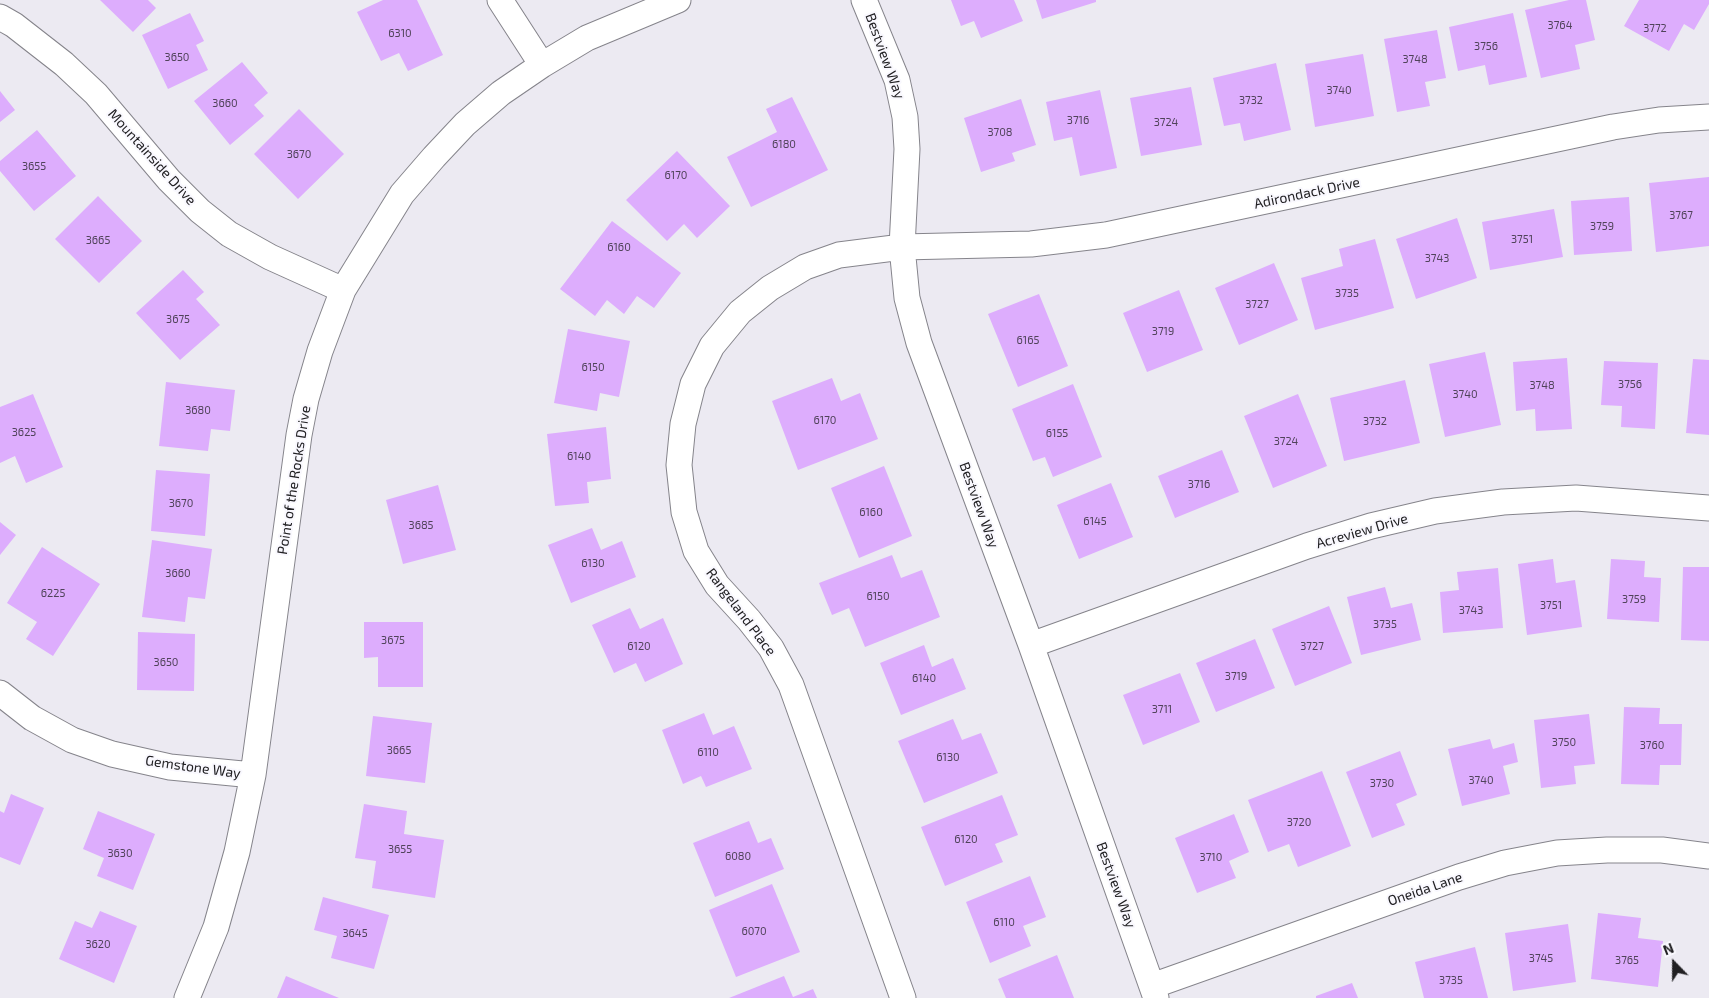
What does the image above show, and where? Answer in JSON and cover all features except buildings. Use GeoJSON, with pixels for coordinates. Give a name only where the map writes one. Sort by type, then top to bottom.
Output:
{"type":"FeatureCollection","features":[{"type":"Feature","properties":{"kind":"street"},"geometry":{"type":"LineString","coordinates":[[500,0],[542,65]]}},
{"type":"Feature","properties":{"kind":"street","name":"Point of the Rocks Drive"},"geometry":{"type":"LineString","coordinates":[[187,998],[216,927],[237,852],[253,775],[299,435],[306,399],[320,350],[343,290],[402,194],[434,156],[465,124],[501,93],[587,38],[678,0]]}},
{"type":"Feature","properties":{"kind":"street","name":"Bestview Way"},"geometry":{"type":"LineString","coordinates":[[864,0],[897,80],[905,117],[907,148],[902,247],[907,298],[919,343],[1031,645],[1154,992]]}},
{"type":"Feature","properties":{"kind":"street","name":"Mountainside Drive"},"geometry":{"type":"LineString","coordinates":[[0,17],[14,25],[64,64],[96,94],[168,180],[200,211],[229,234],[270,258],[343,290]]}},
{"type":"Feature","properties":{"kind":"street","name":"Adirondack Drive"},"geometry":{"type":"LineString","coordinates":[[902,247],[1031,244],[1106,235],[1613,127],[1659,120],[1709,117]]}},
{"type":"Feature","properties":{"kind":"street","name":"Rangeland Place"},"geometry":{"type":"LineString","coordinates":[[902,247],[839,255],[805,267],[770,288],[740,312],[712,346],[693,384],[683,424],[679,466],[684,512],[696,551],[717,585],[749,620],[771,648],[791,685],[903,998]]}},
{"type":"Feature","properties":{"kind":"street","name":"Acreview Drive"},"geometry":{"type":"LineString","coordinates":[[1031,645],[1307,546],[1370,526],[1435,511],[1503,502],[1576,498],[1709,508]]}},
{"type":"Feature","properties":{"kind":"street","name":"Gemstone Way"},"geometry":{"type":"LineString","coordinates":[[0,693],[32,718],[72,740],[112,754],[170,767],[253,775]]}},
{"type":"Feature","properties":{"kind":"street","name":"Oneida Lane"},"geometry":{"type":"LineString","coordinates":[[1154,992],[1459,876],[1505,863],[1557,853],[1607,850],[1662,850],[1709,856]]}}]}
